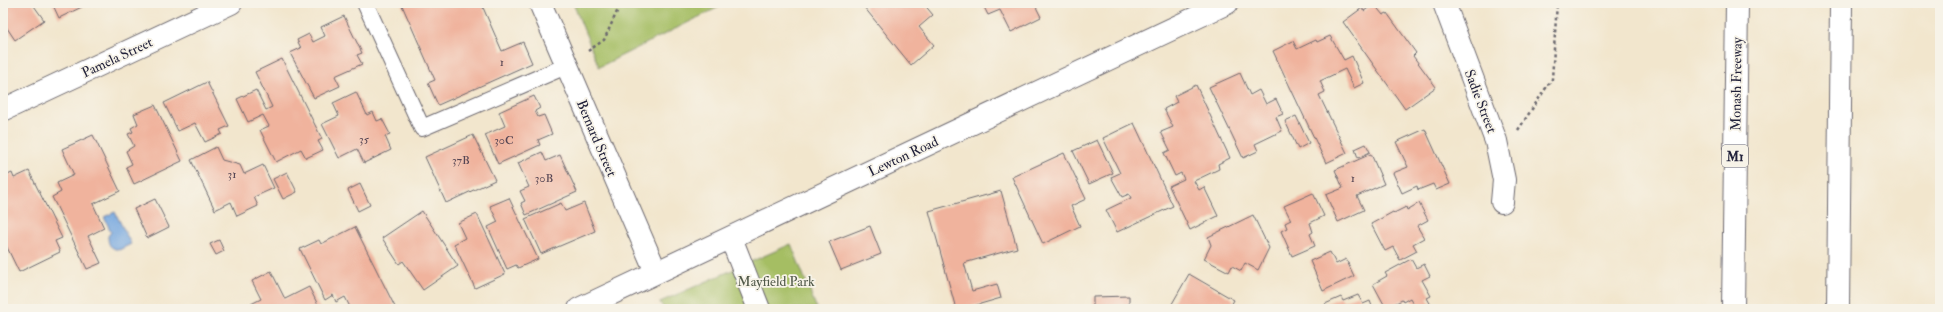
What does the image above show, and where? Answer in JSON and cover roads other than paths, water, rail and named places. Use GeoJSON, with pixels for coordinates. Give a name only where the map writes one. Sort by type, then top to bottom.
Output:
{"type":"FeatureCollection","features":[{"type":"Feature","properties":{"kind":"main road","name":"Pamela Street"},"geometry":{"type":"LineString","coordinates":[[3,110],[231,3]]}},
{"type":"Feature","properties":{"kind":"main road","name":"Bernard Street"},"geometry":{"type":"LineString","coordinates":[[540,3],[656,272]]}},
{"type":"Feature","properties":{"kind":"main road","name":"Lewton Road"},"geometry":{"type":"LineString","coordinates":[[579,309],[1227,3]]}},
{"type":"Feature","properties":{"kind":"main road","name":"Sadie Street"},"geometry":{"type":"LineString","coordinates":[[1444,3],[1496,141],[1504,180],[1502,202]]}},
{"type":"Feature","properties":{"kind":"main road","name":"Monash Freeway"},"geometry":{"type":"LineString","coordinates":[[1733,309],[1738,3]]}},
{"type":"Feature","properties":{"kind":"main road"},"geometry":{"type":"LineString","coordinates":[[1838,309],[1841,3]]}},
{"type":"Feature","properties":{"kind":"main road"},"geometry":{"type":"LineString","coordinates":[[731,238],[759,309]]}},
{"type":"Feature","properties":{"kind":"lane"},"geometry":{"type":"LineString","coordinates":[[365,3],[422,128],[566,66]]}},
{"type":"Feature","properties":{"kind":"water"},"geometry":{"type":"Polygon","coordinates":[[[115,212],[131,244],[119,250],[113,248],[108,242],[108,236],[111,232],[104,217],[115,212]]]}},
{"type":"Feature","properties":{"kind":"park label","name":"Mayfield Park"},"geometry":{"type":"Point","coordinates":[776,281]}}]}
